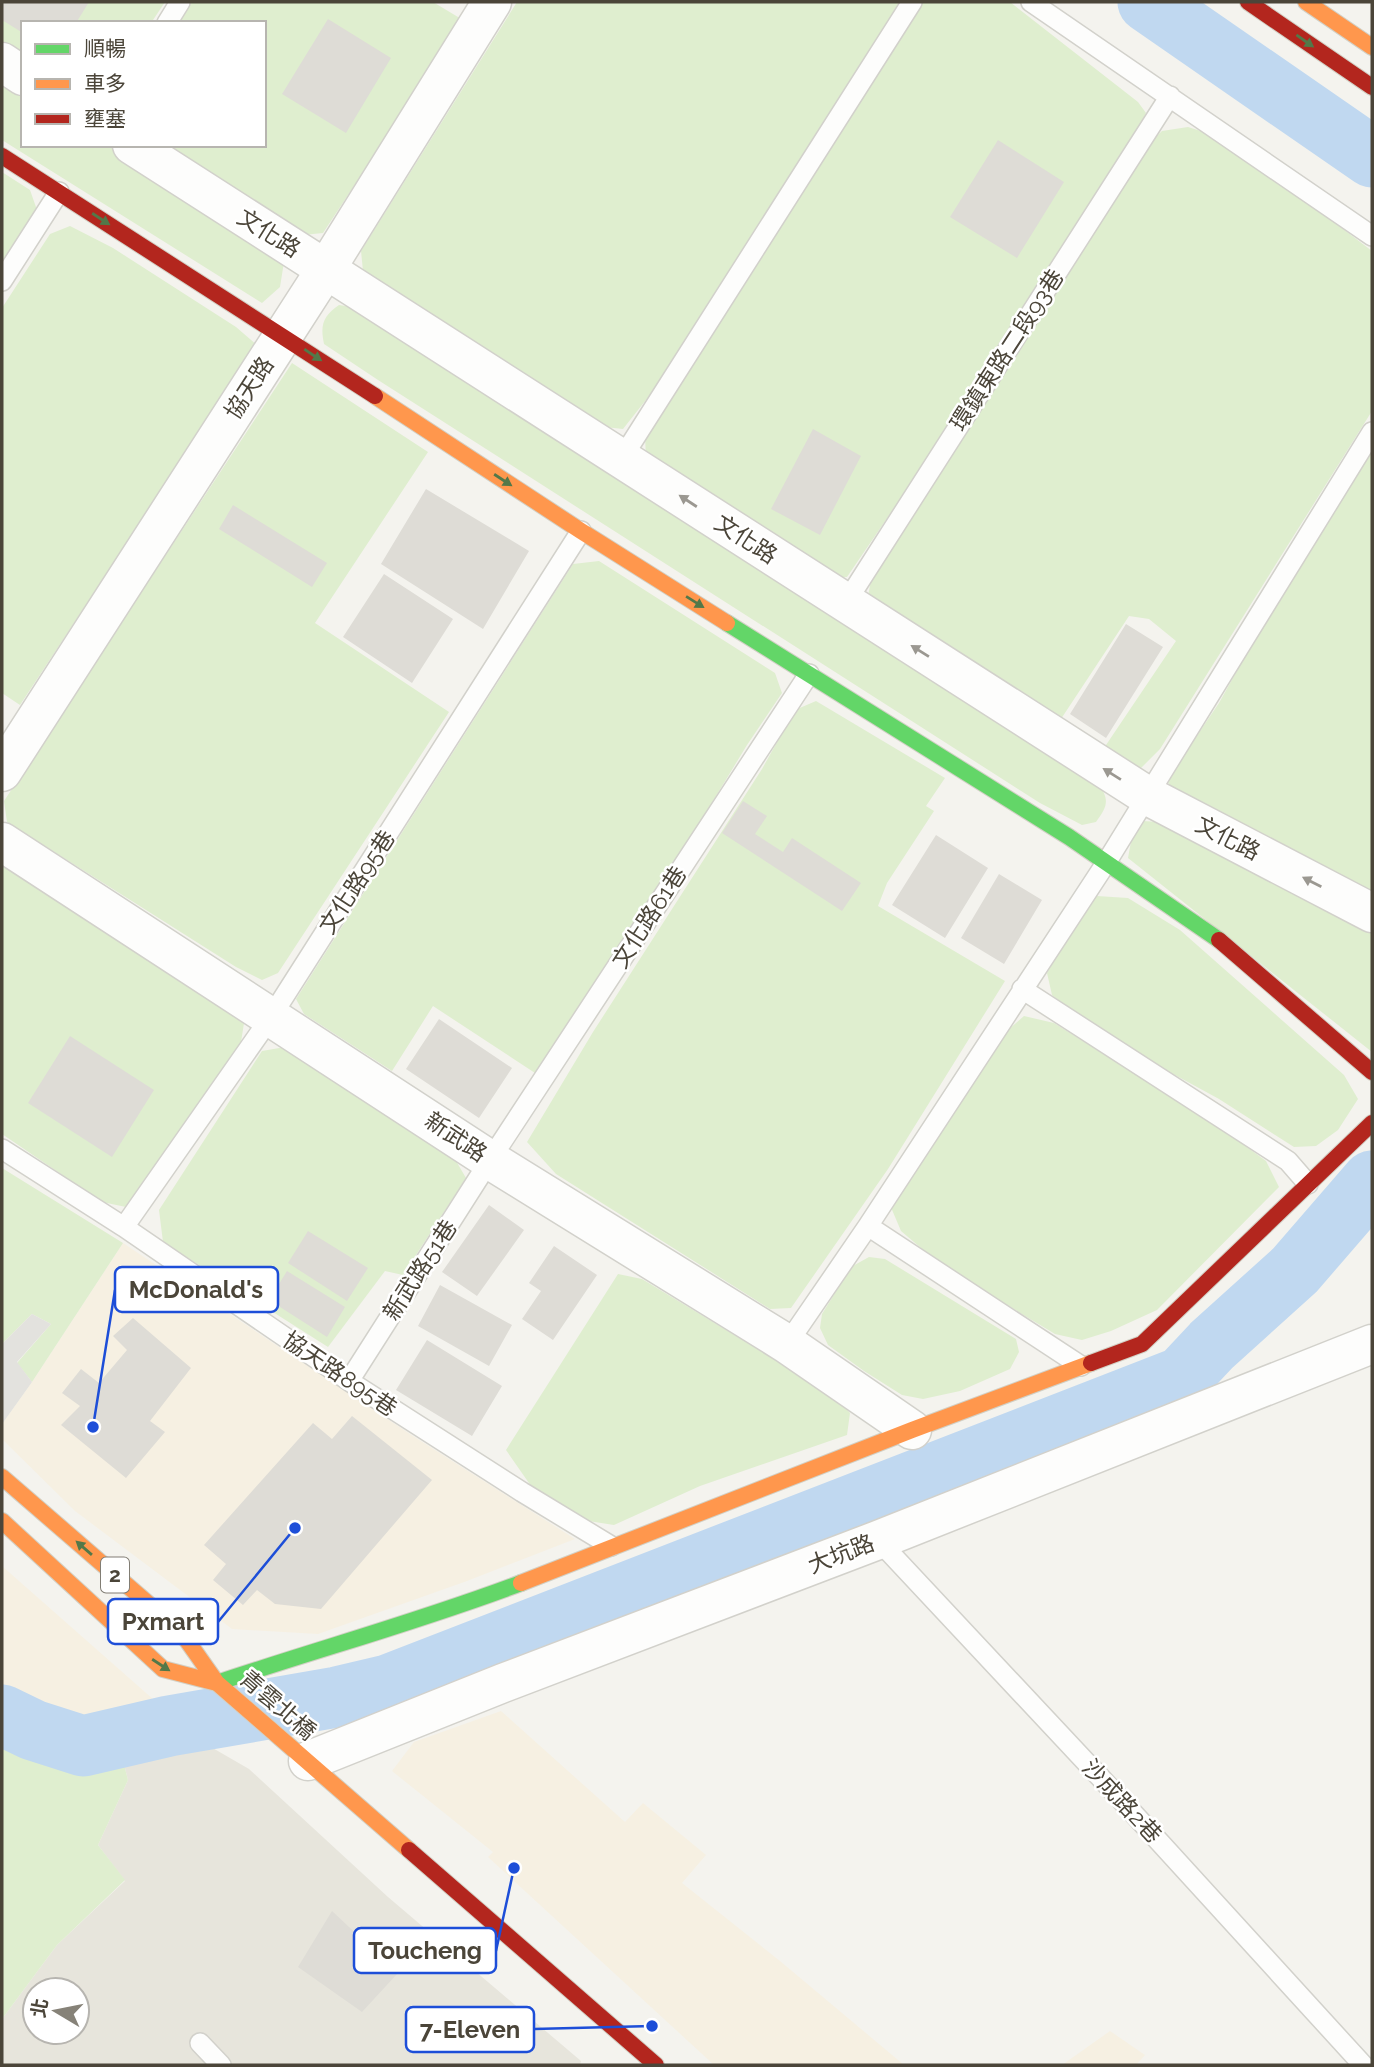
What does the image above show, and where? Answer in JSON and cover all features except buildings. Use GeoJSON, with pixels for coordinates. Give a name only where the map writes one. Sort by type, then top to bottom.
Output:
{"type":"FeatureCollection","features":[{"type":"Feature","properties":{"kind":"street","name":"協天路"},"geometry":{"type":"LineString","coordinates":[[2,772],[326,269],[492,2]]}},
{"type":"Feature","properties":{"kind":"street"},"geometry":{"type":"LineString","coordinates":[[1248,2],[1372,87]]}},
{"type":"Feature","properties":{"kind":"street"},"geometry":{"type":"LineString","coordinates":[[1306,2],[1372,47]]}},
{"type":"Feature","properties":{"kind":"street"},"geometry":{"type":"LineString","coordinates":[[2,62],[21,74]]}},
{"type":"Feature","properties":{"kind":"street","name":"文化路"},"geometry":{"type":"LineString","coordinates":[[135,147],[1146,795],[1372,913]]}},
{"type":"Feature","properties":{"kind":"street"},"geometry":{"type":"LineString","coordinates":[[2,156],[283,335],[582,531],[1106,863],[1217,938],[1372,1072]]}},
{"type":"Feature","properties":{"kind":"street","name":"新武路"},"geometry":{"type":"LineString","coordinates":[[2,842],[490,1160],[788,1344],[912,1430]]}},
{"type":"Feature","properties":{"kind":"street"},"geometry":{"type":"LineString","coordinates":[[217,1684],[321,1648],[453,1609],[1142,1343],[1372,1123]]}},
{"type":"Feature","properties":{"kind":"street","name":"大坑路"},"geometry":{"type":"LineString","coordinates":[[308,1761],[503,1683],[878,1540],[1372,1344]]}},
{"type":"Feature","properties":{"kind":"street","name":"2"},"geometry":{"type":"LineString","coordinates":[[2,1477],[181,1632],[217,1684]]}},
{"type":"Feature","properties":{"kind":"street","name":"2"},"geometry":{"type":"LineString","coordinates":[[2,1521],[163,1669],[217,1684]]}},
{"type":"Feature","properties":{"kind":"street","name":"青雲北橋"},"geometry":{"type":"LineString","coordinates":[[217,1684],[308,1761]]}},
{"type":"Feature","properties":{"kind":"street","name":"2"},"geometry":{"type":"LineString","coordinates":[[308,1761],[637,2059]]}},
{"type":"Feature","properties":{"kind":"lane"},"geometry":{"type":"LineString","coordinates":[[168,21],[180,2]]}},
{"type":"Feature","properties":{"kind":"lane"},"geometry":{"type":"LineString","coordinates":[[622,458],[912,2]]}},
{"type":"Feature","properties":{"kind":"lane"},"geometry":{"type":"LineString","coordinates":[[1031,2],[1372,236]]}},
{"type":"Feature","properties":{"kind":"lane","name":"環鎮東路二段93巷"},"geometry":{"type":"LineString","coordinates":[[845,604],[1170,96]]}},
{"type":"Feature","properties":{"kind":"lane"},"geometry":{"type":"LineString","coordinates":[[2,281],[59,192]]}},
{"type":"Feature","properties":{"kind":"lane"},"geometry":{"type":"LineString","coordinates":[[788,1344],[1106,863],[1372,432]]}},
{"type":"Feature","properties":{"kind":"lane","name":"文化路95巷"},"geometry":{"type":"LineString","coordinates":[[124,1227],[271,1017],[582,531]]}},
{"type":"Feature","properties":{"kind":"lane","name":"文化路61巷"},"geometry":{"type":"LineString","coordinates":[[490,1160],[808,674]]}},
{"type":"Feature","properties":{"kind":"lane"},"geometry":{"type":"LineString","coordinates":[[1022,989],[1288,1161],[1308,1184]]}},
{"type":"Feature","properties":{"kind":"lane","name":"協天路895巷"},"geometry":{"type":"LineString","coordinates":[[2,1149],[124,1227],[349,1381],[611,1546]]}},
{"type":"Feature","properties":{"kind":"lane","name":"新武路51巷"},"geometry":{"type":"LineString","coordinates":[[349,1381],[490,1160]]}},
{"type":"Feature","properties":{"kind":"lane"},"geometry":{"type":"LineString","coordinates":[[868,1226],[1081,1367]]}},
{"type":"Feature","properties":{"kind":"lane","name":"沙成路2巷"},"geometry":{"type":"LineString","coordinates":[[878,1540],[1363,2065]]}},
{"type":"Feature","properties":{"kind":"lane"},"geometry":{"type":"LineString","coordinates":[[200,2043],[221,2065]]}},
{"type":"Feature","properties":{"kind":"shaded area"},"geometry":{"type":"Polygon","coordinates":[[[123,1243],[413,1436],[575,1539],[318,1634],[232,1629],[75,1511],[2,1439],[2,1424],[123,1243]]]}},
{"type":"Feature","properties":{"kind":"shaded area"},"geometry":{"type":"Polygon","coordinates":[[[32,1314],[51,1324],[17,1362],[32,1382],[2,1424],[2,1344],[32,1314]]]}},
{"type":"Feature","properties":{"kind":"shaded area"},"geometry":{"type":"Polygon","coordinates":[[[2,1566],[154,1700],[97,1726],[48,1726],[2,1699],[2,1566]]]}},
{"type":"Feature","properties":{"kind":"shaded area"},"geometry":{"type":"Polygon","coordinates":[[[501,1711],[625,1822],[643,1803],[706,1855],[682,1883],[904,2065],[714,2065],[488,1857],[493,1852],[392,1771],[414,1742],[501,1711]]]}},
{"type":"Feature","properties":{"kind":"shaded area"},"geometry":{"type":"Polygon","coordinates":[[[185,1732],[249,1769],[388,1897],[581,2061],[580,2065],[2,2065],[2,2019],[21,1993],[21,2046],[91,2046],[91,1976],[34,1976],[57,1945],[125,1881],[98,1845],[128,1780],[120,1749],[185,1732]]]}},
{"type":"Feature","properties":{"kind":"shaded area"},"geometry":{"type":"Polygon","coordinates":[[[1110,2031],[1145,2055],[1136,2065],[1062,2065],[1110,2031]]]}},
{"type":"Feature","properties":{"kind":"green space"},"geometry":{"type":"Polygon","coordinates":[[[2,2],[165,2],[152,21],[21,21],[21,56],[2,43],[2,2]]]}},
{"type":"Feature","properties":{"kind":"green space"},"geometry":{"type":"Polygon","coordinates":[[[192,2],[433,2],[463,20],[323,233],[303,235],[166,147],[266,147],[266,21],[180,21],[192,2]]]}},
{"type":"Feature","properties":{"kind":"green space"},"geometry":{"type":"Polygon","coordinates":[[[517,2],[903,2],[732,271],[653,391],[623,429],[605,427],[363,271],[361,251],[517,2]]]}},
{"type":"Feature","properties":{"kind":"green space"},"geometry":{"type":"Polygon","coordinates":[[[918,2],[1010,2],[1138,102],[1146,113],[1130,144],[963,407],[847,577],[827,578],[646,460],[645,435],[918,2]]]}},
{"type":"Feature","properties":{"kind":"green space"},"geometry":{"type":"Polygon","coordinates":[[[2,76],[21,89],[21,147],[113,147],[284,262],[280,287],[262,303],[2,140],[2,76]]]}},
{"type":"Feature","properties":{"kind":"green space"},"geometry":{"type":"Polygon","coordinates":[[[1188,127],[1204,132],[1305,200],[1372,251],[1372,411],[1160,749],[1135,774],[1104,748],[1176,641],[1149,619],[1129,616],[1057,725],[868,597],[871,579],[1144,148],[1162,131],[1188,127]]]}},
{"type":"Feature","properties":{"kind":"green space"},"geometry":{"type":"Polygon","coordinates":[[[2,172],[30,190],[37,210],[2,264],[2,172]]]}},
{"type":"Feature","properties":{"kind":"green space"},"geometry":{"type":"Polygon","coordinates":[[[70,226],[113,248],[236,327],[257,345],[20,705],[2,693],[2,308],[50,234],[70,226]]]}},
{"type":"Feature","properties":{"kind":"green space"},"geometry":{"type":"Polygon","coordinates":[[[339,305],[358,308],[1097,782],[1106,802],[1096,822],[1082,825],[1040,803],[324,344],[324,322],[329,313],[339,305]]]}},
{"type":"Feature","properties":{"kind":"green space"},"geometry":{"type":"Polygon","coordinates":[[[292,363],[428,452],[315,623],[449,712],[278,973],[262,980],[236,967],[7,822],[4,801],[292,363]]]}},
{"type":"Feature","properties":{"kind":"green space"},"geometry":{"type":"Polygon","coordinates":[[[1372,439],[1372,890],[1337,881],[1174,794],[1167,780],[1219,703],[1307,545],[1372,439]]]}},
{"type":"Feature","properties":{"kind":"green space"},"geometry":{"type":"Polygon","coordinates":[[[599,561],[775,673],[782,693],[682,852],[535,1073],[433,1006],[392,1071],[304,1014],[296,999],[573,564],[599,561]]]}},
{"type":"Feature","properties":{"kind":"green space"},"geometry":{"type":"Polygon","coordinates":[[[816,701],[945,778],[926,806],[934,811],[887,883],[878,906],[1005,981],[888,1169],[791,1308],[770,1309],[556,1174],[527,1142],[593,1032],[762,769],[795,710],[816,701]]]}},
{"type":"Feature","properties":{"kind":"green space"},"geometry":{"type":"Polygon","coordinates":[[[1142,821],[1161,822],[1372,926],[1372,1052],[1128,858],[1132,836],[1142,821]]]}},
{"type":"Feature","properties":{"kind":"green space"},"geometry":{"type":"Polygon","coordinates":[[[2,864],[245,1017],[241,1042],[126,1207],[102,1202],[2,1134],[2,864]]]}},
{"type":"Feature","properties":{"kind":"green space"},"geometry":{"type":"Polygon","coordinates":[[[1097,896],[1128,898],[1180,930],[1344,1075],[1358,1099],[1338,1130],[1316,1146],[1294,1147],[1219,1099],[1098,1033],[1052,995],[1047,973],[1079,916],[1097,896]]]}},
{"type":"Feature","properties":{"kind":"green space"},"geometry":{"type":"Polygon","coordinates":[[[1024,1016],[1054,1023],[1217,1125],[1266,1161],[1279,1187],[1157,1310],[1111,1331],[1082,1340],[1055,1334],[941,1265],[901,1231],[890,1205],[1000,1037],[1024,1016]]]}},
{"type":"Feature","properties":{"kind":"green space"},"geometry":{"type":"Polygon","coordinates":[[[285,1047],[452,1154],[466,1178],[403,1275],[385,1271],[328,1347],[163,1242],[159,1210],[262,1051],[285,1047]]]}},
{"type":"Feature","properties":{"kind":"green space"},"geometry":{"type":"Polygon","coordinates":[[[2,1168],[123,1243],[32,1382],[17,1363],[51,1324],[32,1314],[2,1344],[2,1168]]]}},
{"type":"Feature","properties":{"kind":"green space"},"geometry":{"type":"Polygon","coordinates":[[[869,1257],[885,1259],[1016,1339],[1019,1352],[1010,1369],[960,1391],[923,1399],[902,1395],[828,1345],[820,1328],[822,1314],[851,1267],[869,1257]]]}},
{"type":"Feature","properties":{"kind":"green space"},"geometry":{"type":"Polygon","coordinates":[[[618,1274],[642,1279],[835,1396],[850,1413],[847,1435],[700,1486],[614,1525],[582,1520],[531,1486],[506,1450],[618,1274]]]}},
{"type":"Feature","properties":{"kind":"green space"},"geometry":{"type":"Polygon","coordinates":[[[2,1744],[54,1768],[120,1749],[128,1780],[98,1845],[125,1880],[57,1945],[34,1976],[21,1976],[21,1993],[2,2019],[2,1744]]]}},
{"type":"Feature","properties":{"kind":"waterway"},"geometry":{"type":"LineString","coordinates":[[1148,2],[1372,157]]}},
{"type":"Feature","properties":{"kind":"waterway"},"geometry":{"type":"LineString","coordinates":[[2,1715],[33,1730],[83,1746],[169,1726],[337,1697],[388,1685],[1182,1377],[1212,1345],[1295,1270],[1372,1181]]}},
{"type":"Feature","properties":{"kind":"traffic: fast"},"geometry":{"type":"LineString","coordinates":[[727,623],[1069,837],[1219,940]]}},
{"type":"Feature","properties":{"kind":"traffic: fast"},"geometry":{"type":"LineString","coordinates":[[217,1683],[446,1610],[521,1583]]}},
{"type":"Feature","properties":{"kind":"traffic: slow"},"geometry":{"type":"LineString","coordinates":[[1306,2],[1372,47]]}},
{"type":"Feature","properties":{"kind":"traffic: slow"},"geometry":{"type":"LineString","coordinates":[[375,396],[727,623]]}},
{"type":"Feature","properties":{"kind":"traffic: slow"},"geometry":{"type":"LineString","coordinates":[[521,1583],[1091,1363]]}},
{"type":"Feature","properties":{"kind":"traffic: slow"},"geometry":{"type":"LineString","coordinates":[[2,1477],[181,1632],[217,1683],[409,1850]]}},
{"type":"Feature","properties":{"kind":"traffic: slow"},"geometry":{"type":"LineString","coordinates":[[2,1521],[163,1669],[217,1683]]}},
{"type":"Feature","properties":{"kind":"traffic: jam"},"geometry":{"type":"LineString","coordinates":[[1248,2],[1372,87]]}},
{"type":"Feature","properties":{"kind":"traffic: jam"},"geometry":{"type":"LineString","coordinates":[[2,156],[375,396]]}},
{"type":"Feature","properties":{"kind":"traffic: jam"},"geometry":{"type":"LineString","coordinates":[[1219,940],[1372,1072]]}},
{"type":"Feature","properties":{"kind":"traffic: jam"},"geometry":{"type":"LineString","coordinates":[[1091,1363],[1142,1344],[1372,1123]]}},
{"type":"Feature","properties":{"kind":"traffic: jam"},"geometry":{"type":"LineString","coordinates":[[409,1850],[656,2065]]}},
{"type":"Feature","properties":{"kind":"place","name":"McDonald's"},"geometry":{"type":"Point","coordinates":[93,1427]}},
{"type":"Feature","properties":{"kind":"place","name":"Pxmart"},"geometry":{"type":"Point","coordinates":[295,1528]}},
{"type":"Feature","properties":{"kind":"place","name":"Toucheng"},"geometry":{"type":"Point","coordinates":[514,1868]}},
{"type":"Feature","properties":{"kind":"place","name":"7-Eleven"},"geometry":{"type":"Point","coordinates":[652,2026]}}]}
